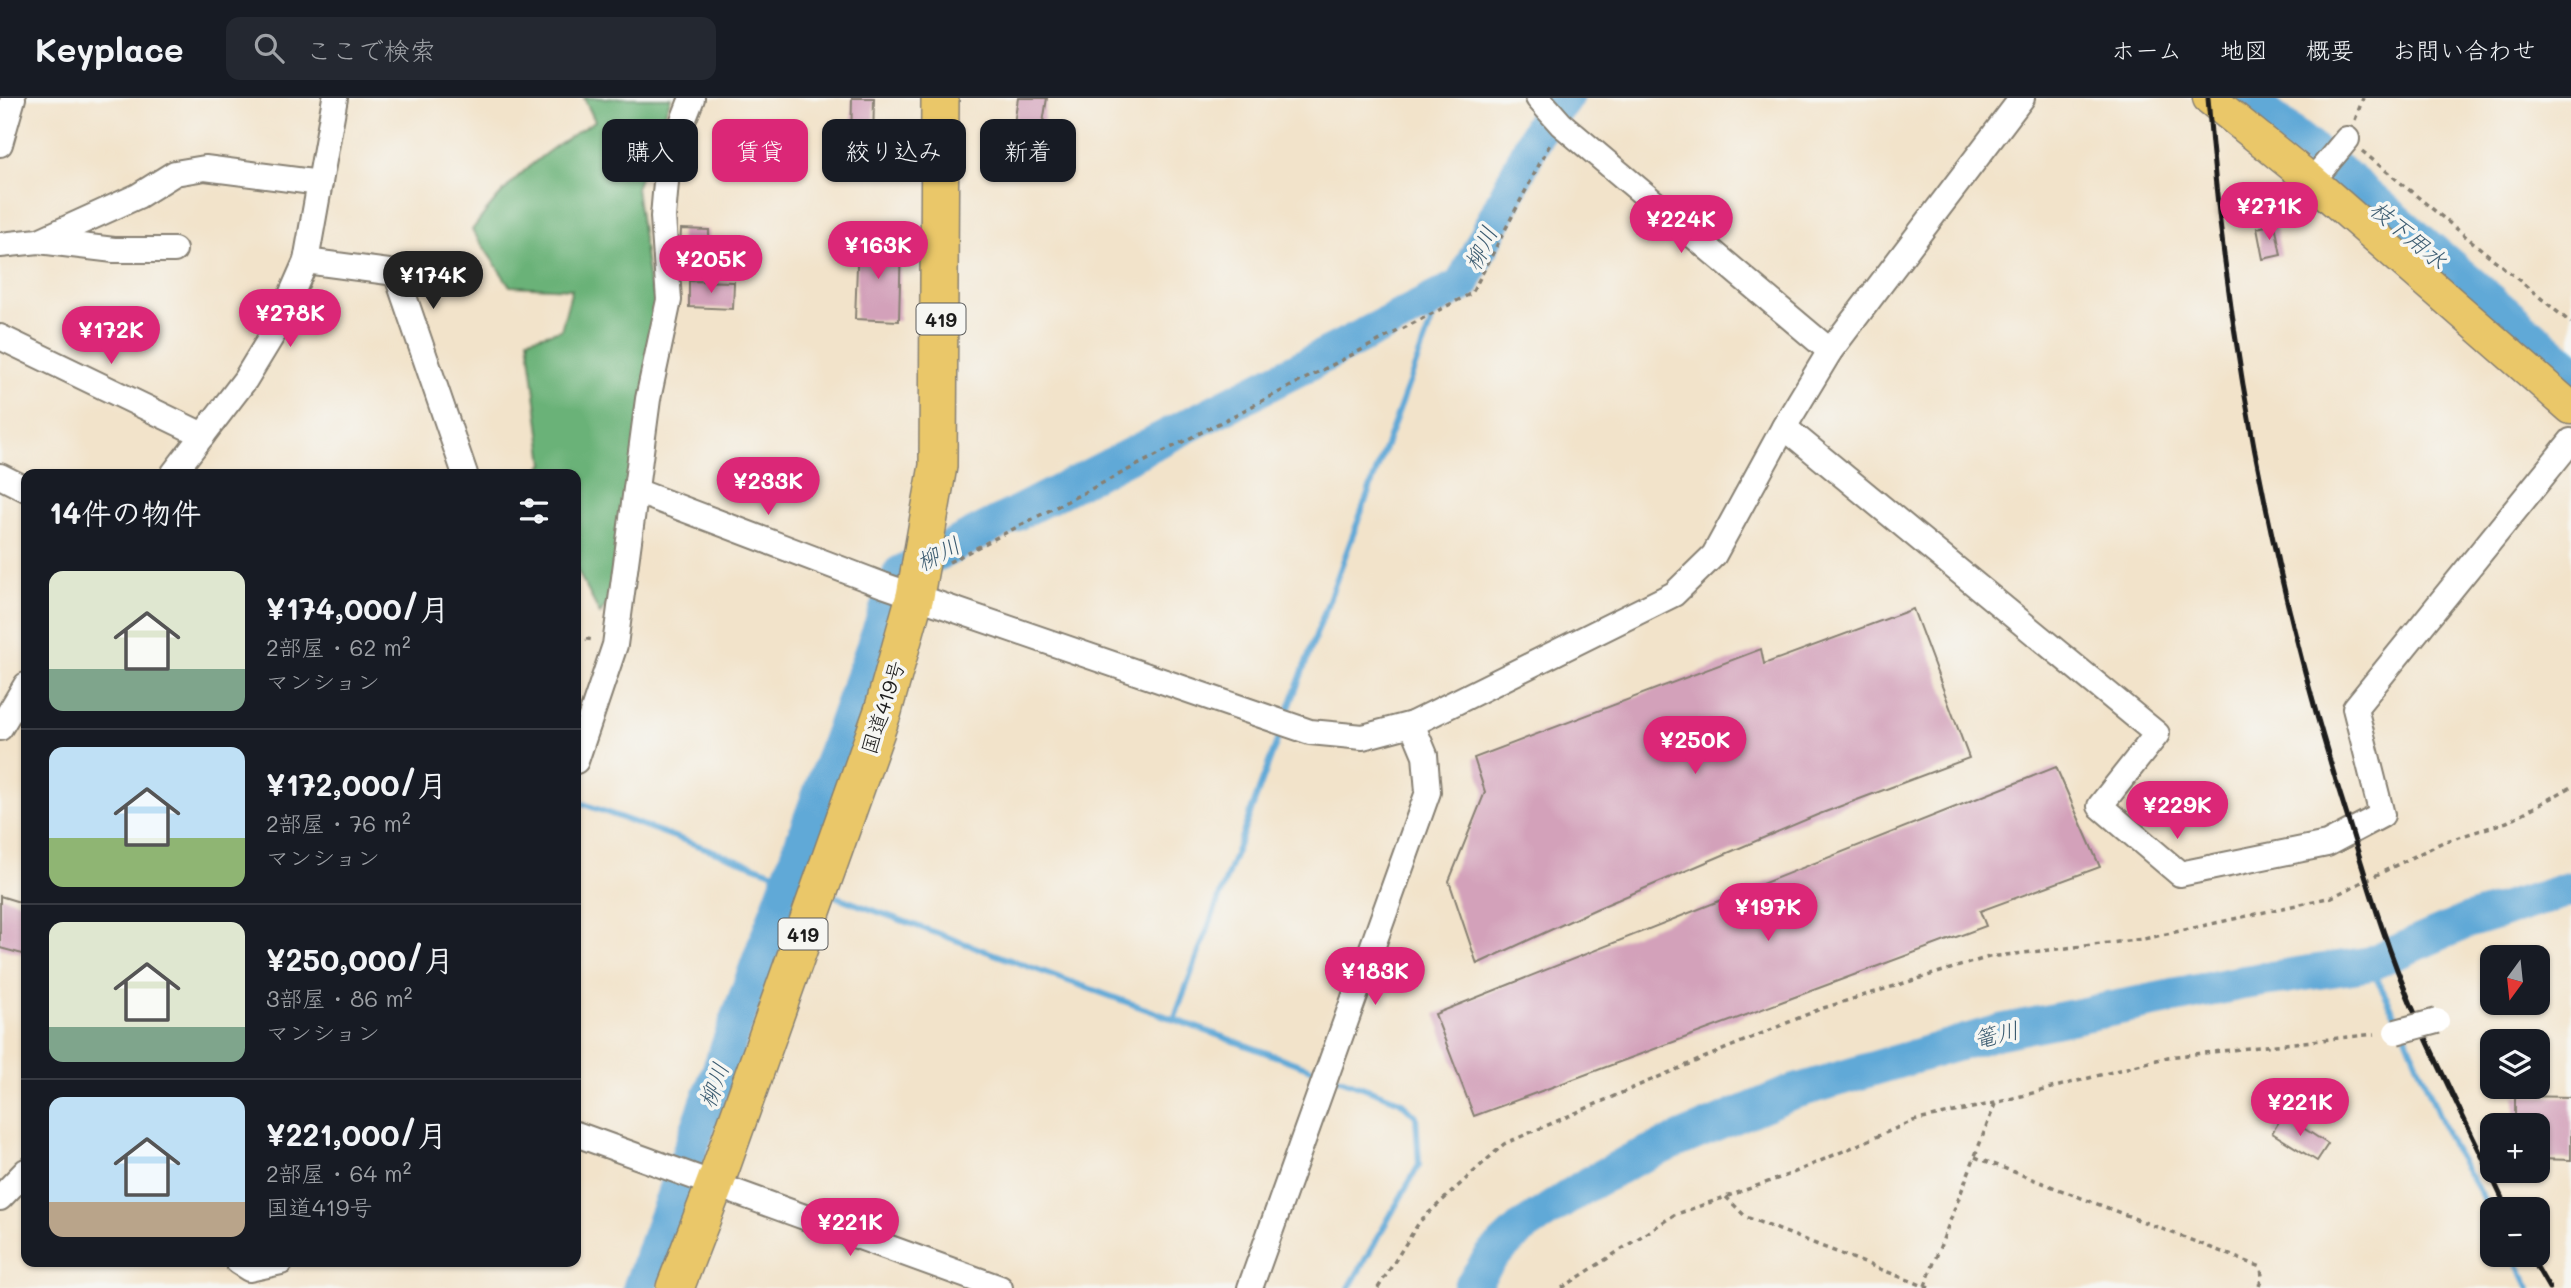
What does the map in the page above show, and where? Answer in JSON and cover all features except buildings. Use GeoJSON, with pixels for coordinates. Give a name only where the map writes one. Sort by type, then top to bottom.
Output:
{"type":"FeatureCollection","features":[{"type":"Feature","properties":{"kind":"highway","name":"国道419号"},"geometry":{"type":"LineString","coordinates":[[675,1288],[706,1181],[883,711],[910,586],[925,539],[939,466],[940,98]]}},
{"type":"Feature","properties":{"kind":"main road"},"geometry":{"type":"LineString","coordinates":[[2209,98],[2316,177],[2571,408]]}},
{"type":"Feature","properties":{"kind":"street"},"geometry":{"type":"LineString","coordinates":[[0,144],[13,98]]}},
{"type":"Feature","properties":{"kind":"street"},"geometry":{"type":"LineString","coordinates":[[177,469],[246,380],[276,329],[306,261],[335,98]]}},
{"type":"Feature","properties":{"kind":"street"},"geometry":{"type":"LineString","coordinates":[[581,746],[615,645],[648,399],[669,300],[663,217],[668,159],[692,98]]}},
{"type":"Feature","properties":{"kind":"street"},"geometry":{"type":"LineString","coordinates":[[1538,98],[1560,124],[1830,351]]}},
{"type":"Feature","properties":{"kind":"street"},"geometry":{"type":"LineString","coordinates":[[636,491],[910,586],[1310,732],[1363,737],[1412,724],[1674,594],[1714,555],[1784,427],[1830,351],[2022,98]]}},
{"type":"Feature","properties":{"kind":"street"},"geometry":{"type":"LineString","coordinates":[[2316,177],[2342,144]]}},
{"type":"Feature","properties":{"kind":"street"},"geometry":{"type":"LineString","coordinates":[[39,241],[138,196],[175,173],[205,168],[320,183]]}},
{"type":"Feature","properties":{"kind":"street"},"geometry":{"type":"LineString","coordinates":[[0,245],[39,241],[114,250],[174,250]]}},
{"type":"Feature","properties":{"kind":"street"},"geometry":{"type":"LineString","coordinates":[[306,261],[396,273],[463,469]]}},
{"type":"Feature","properties":{"kind":"street"},"geometry":{"type":"LineString","coordinates":[[0,337],[203,435]]}},
{"type":"Feature","properties":{"kind":"street"},"geometry":{"type":"LineString","coordinates":[[1784,427],[2157,734],[2100,806],[2180,874],[2327,844],[2382,815],[2356,708],[2571,441]]}},
{"type":"Feature","properties":{"kind":"street"},"geometry":{"type":"LineString","coordinates":[[0,476],[21,486]]}},
{"type":"Feature","properties":{"kind":"street"},"geometry":{"type":"LineString","coordinates":[[0,728],[21,693]]}},
{"type":"Feature","properties":{"kind":"street"},"geometry":{"type":"LineString","coordinates":[[1250,1288],[1428,792],[1425,755],[1412,724]]}},
{"type":"Feature","properties":{"kind":"street"},"geometry":{"type":"LineString","coordinates":[[2396,1032],[2437,1021]]}},
{"type":"Feature","properties":{"kind":"street"},"geometry":{"type":"LineString","coordinates":[[581,1136],[1000,1288]]}},
{"type":"Feature","properties":{"kind":"street"},"geometry":{"type":"LineString","coordinates":[[0,1198],[21,1176]]}},
{"type":"Feature","properties":{"kind":"path"},"geometry":{"type":"LineString","coordinates":[[910,586],[1472,293],[1560,124]]}},
{"type":"Feature","properties":{"kind":"path"},"geometry":{"type":"LineString","coordinates":[[2342,144],[2571,323]]}},
{"type":"Feature","properties":{"kind":"path"},"geometry":{"type":"LineString","coordinates":[[1378,1288],[1420,1221],[1504,1144],[1820,1009],[1989,957],[2144,939],[2332,897],[2443,842],[2507,821],[2571,787]]}},
{"type":"Feature","properties":{"kind":"path"},"geometry":{"type":"LineString","coordinates":[[1562,1288],[1674,1215],[1788,1175],[1913,1121],[1995,1103],[2168,1057],[2396,1032]]}},
{"type":"Feature","properties":{"kind":"path"},"geometry":{"type":"LineString","coordinates":[[1726,1197],[1746,1217],[1926,1287],[1995,1103]]}},
{"type":"Feature","properties":{"kind":"path"},"geometry":{"type":"LineString","coordinates":[[1976,1157],[2261,1267],[2262,1277],[2258,1288]]}},
{"type":"Feature","properties":{"kind":"green space"},"geometry":{"type":"Polygon","coordinates":[[[584,98],[671,98],[663,119],[602,119],[602,182],[638,182],[636,188],[649,282],[661,314],[613,595],[600,614],[581,578],[581,469],[538,469],[544,464],[528,339],[561,330],[572,289],[510,286],[472,230],[485,212],[527,168],[595,121],[584,98]]]}},
{"type":"Feature","properties":{"kind":"waterway","name":"柳川"},"geometry":{"type":"LineString","coordinates":[[640,1288],[900,573],[1462,285],[1542,123],[1566,98]]}},
{"type":"Feature","properties":{"kind":"waterway","name":"枝下用水"},"geometry":{"type":"LineString","coordinates":[[2247,98],[2358,187],[2571,369]]}},
{"type":"Feature","properties":{"kind":"waterway"},"geometry":{"type":"LineString","coordinates":[[1285,719],[1441,296]]}},
{"type":"Feature","properties":{"kind":"waterway"},"geometry":{"type":"LineString","coordinates":[[1174,1020],[1281,730]]}},
{"type":"Feature","properties":{"kind":"waterway"},"geometry":{"type":"LineString","coordinates":[[581,803],[777,874]]}},
{"type":"Feature","properties":{"kind":"waterway","name":"篭川"},"geometry":{"type":"LineString","coordinates":[[1470,1288],[1491,1257],[1522,1228],[1585,1186],[1634,1159],[1790,1093],[1998,1032],[2240,983],[2369,964],[2468,921],[2571,889]]}},
{"type":"Feature","properties":{"kind":"waterway"},"geometry":{"type":"LineString","coordinates":[[837,897],[1322,1073]]}},
{"type":"Feature","properties":{"kind":"waterway"},"geometry":{"type":"LineString","coordinates":[[2369,964],[2401,1026]]}},
{"type":"Feature","properties":{"kind":"waterway"},"geometry":{"type":"LineString","coordinates":[[2406,1036],[2451,1144],[2482,1197]]}},
{"type":"Feature","properties":{"kind":"waterway"},"geometry":{"type":"LineString","coordinates":[[1332,1076],[1400,1101],[1416,1116],[1419,1165],[1349,1288]]}},
{"type":"Feature","properties":{"kind":"waterway"},"geometry":{"type":"LineString","coordinates":[[2519,1267],[2530,1288]]}},
{"type":"Feature","properties":{"kind":"railway"},"geometry":{"type":"LineString","coordinates":[[2208,98],[2216,189],[2241,371],[2257,461],[2297,640],[2347,816],[2394,962],[2424,1034],[2501,1197]]}},
{"type":"Feature","properties":{"kind":"railway"},"geometry":{"type":"LineString","coordinates":[[2537,1267],[2549,1288]]}}]}
